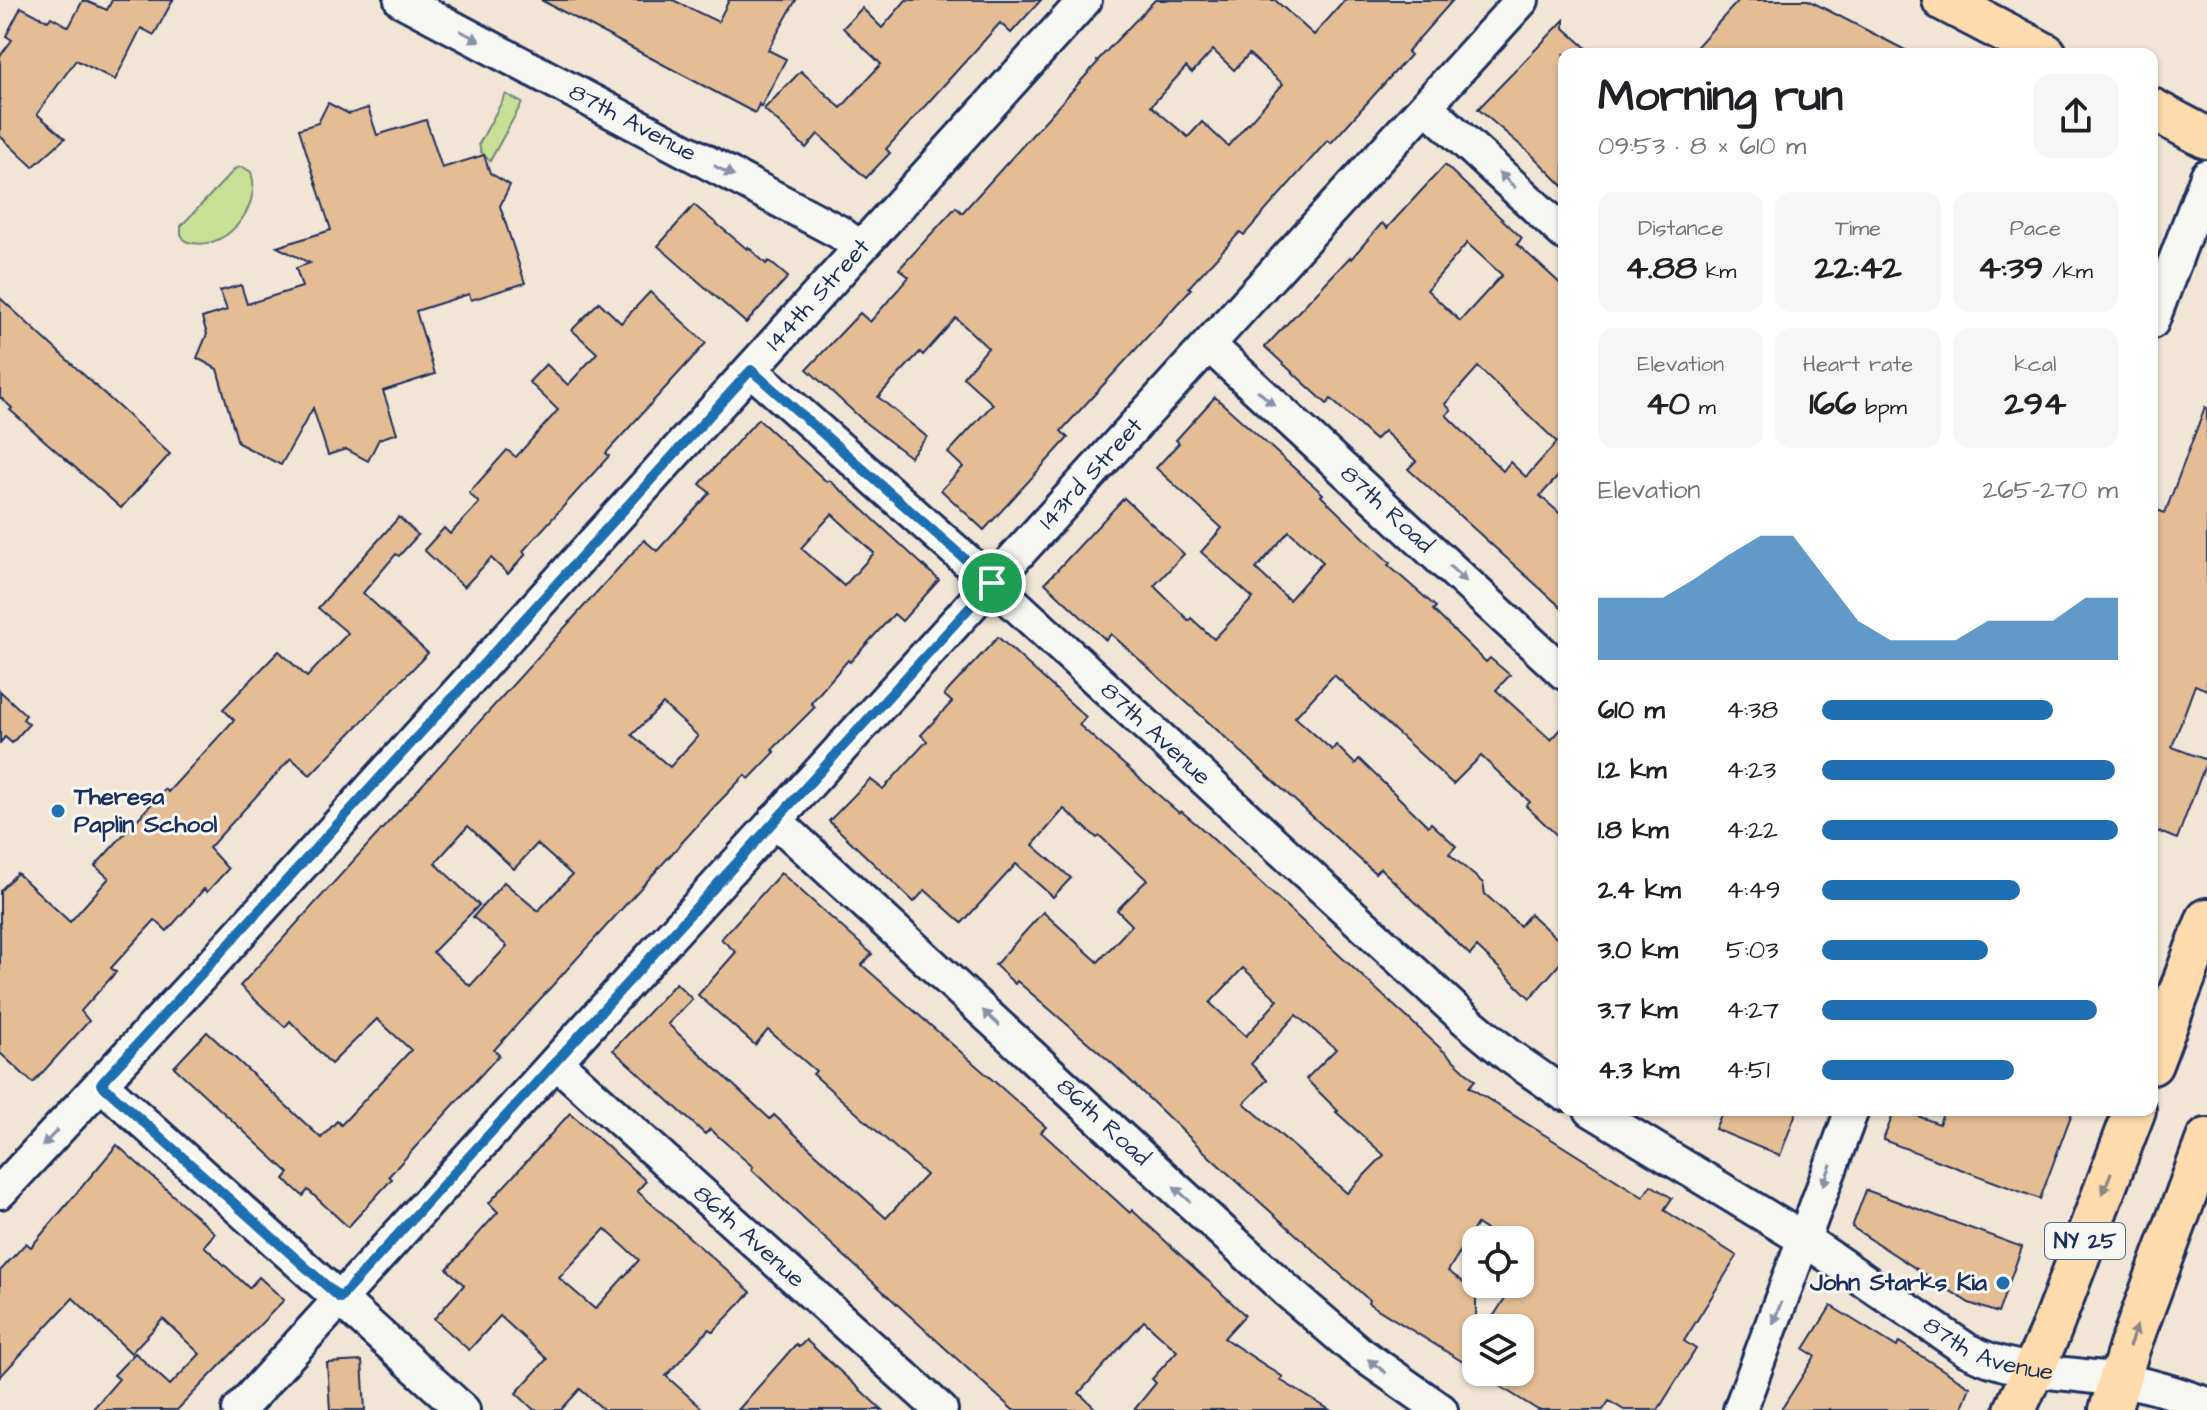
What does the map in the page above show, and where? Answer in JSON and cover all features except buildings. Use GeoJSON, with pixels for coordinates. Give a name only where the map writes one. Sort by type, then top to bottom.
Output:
{"type":"FeatureCollection","features":[{"type":"Feature","properties":{"kind":"main road"},"geometry":{"type":"LineString","coordinates":[[1943,0],[2035,48]]}},
{"type":"Feature","properties":{"kind":"main road"},"geometry":{"type":"LineString","coordinates":[[2158,112],[2207,138]]}},
{"type":"Feature","properties":{"kind":"main road"},"geometry":{"type":"LineString","coordinates":[[2158,1048],[2207,919]]}},
{"type":"Feature","properties":{"kind":"main road","name":"NY 25"},"geometry":{"type":"LineString","coordinates":[[2015,1410],[2049,1335],[2133,1116]]}},
{"type":"Feature","properties":{"kind":"main road","name":"NY 25"},"geometry":{"type":"LineString","coordinates":[[2115,1395],[2130,1346],[2207,1139]]}},
{"type":"Feature","properties":{"kind":"street","name":"87th Avenue"},"geometry":{"type":"LineString","coordinates":[[401,0],[839,232],[860,248]]}},
{"type":"Feature","properties":{"kind":"street","name":"144th Street"},"geometry":{"type":"LineString","coordinates":[[0,1192],[1085,0]]}},
{"type":"Feature","properties":{"kind":"street","name":"143rd Street"},"geometry":{"type":"LineString","coordinates":[[239,1410],[1522,0]]}},
{"type":"Feature","properties":{"kind":"street"},"geometry":{"type":"LineString","coordinates":[[1426,106],[1558,227]]}},
{"type":"Feature","properties":{"kind":"street"},"geometry":{"type":"LineString","coordinates":[[2158,306],[2207,176]]}},
{"type":"Feature","properties":{"kind":"street","name":"87th Road"},"geometry":{"type":"LineString","coordinates":[[1209,345],[1558,667]]}},
{"type":"Feature","properties":{"kind":"street","name":"87th Avenue"},"geometry":{"type":"LineString","coordinates":[[751,370],[992,583],[1466,1020],[1508,1055],[1558,1090]]}},
{"type":"Feature","properties":{"kind":"street","name":"86th Road"},"geometry":{"type":"LineString","coordinates":[[775,820],[1286,1290],[1357,1351],[1441,1410]]}},
{"type":"Feature","properties":{"kind":"street","name":"86th Avenue"},"geometry":{"type":"LineString","coordinates":[[556,1062],[941,1410]]}},
{"type":"Feature","properties":{"kind":"street"},"geometry":{"type":"LineString","coordinates":[[101,1084],[463,1410]]}},
{"type":"Feature","properties":{"kind":"street","name":"87th Avenue"},"geometry":{"type":"LineString","coordinates":[[1601,1116],[1805,1240],[1967,1350],[1988,1361],[2032,1370],[2115,1395],[2163,1389],[2207,1404]]}},
{"type":"Feature","properties":{"kind":"street"},"geometry":{"type":"LineString","coordinates":[[1740,1410],[1850,1116]]}},
{"type":"Feature","properties":{"kind":"green space"},"geometry":{"type":"Polygon","coordinates":[[[506,94],[522,103],[490,161],[481,152],[479,144],[506,94]]]}},
{"type":"Feature","properties":{"kind":"green space"},"geometry":{"type":"Polygon","coordinates":[[[243,167],[251,172],[253,186],[251,200],[237,226],[213,242],[199,244],[185,241],[181,226],[236,168],[243,167]]]}},
{"type":"Feature","properties":{"kind":"place","name":"Theresa Paplin School"},"geometry":{"type":"Point","coordinates":[58,811]}},
{"type":"Feature","properties":{"kind":"place","name":"John Starks Kia"},"geometry":{"type":"Point","coordinates":[2003,1283]}},
{"type":"Feature","properties":{"kind":"route"},"geometry":{"type":"LineString","coordinates":[[751,370],[992,583],[340,1298],[304,1269],[101,1084],[751,370]]}}]}
